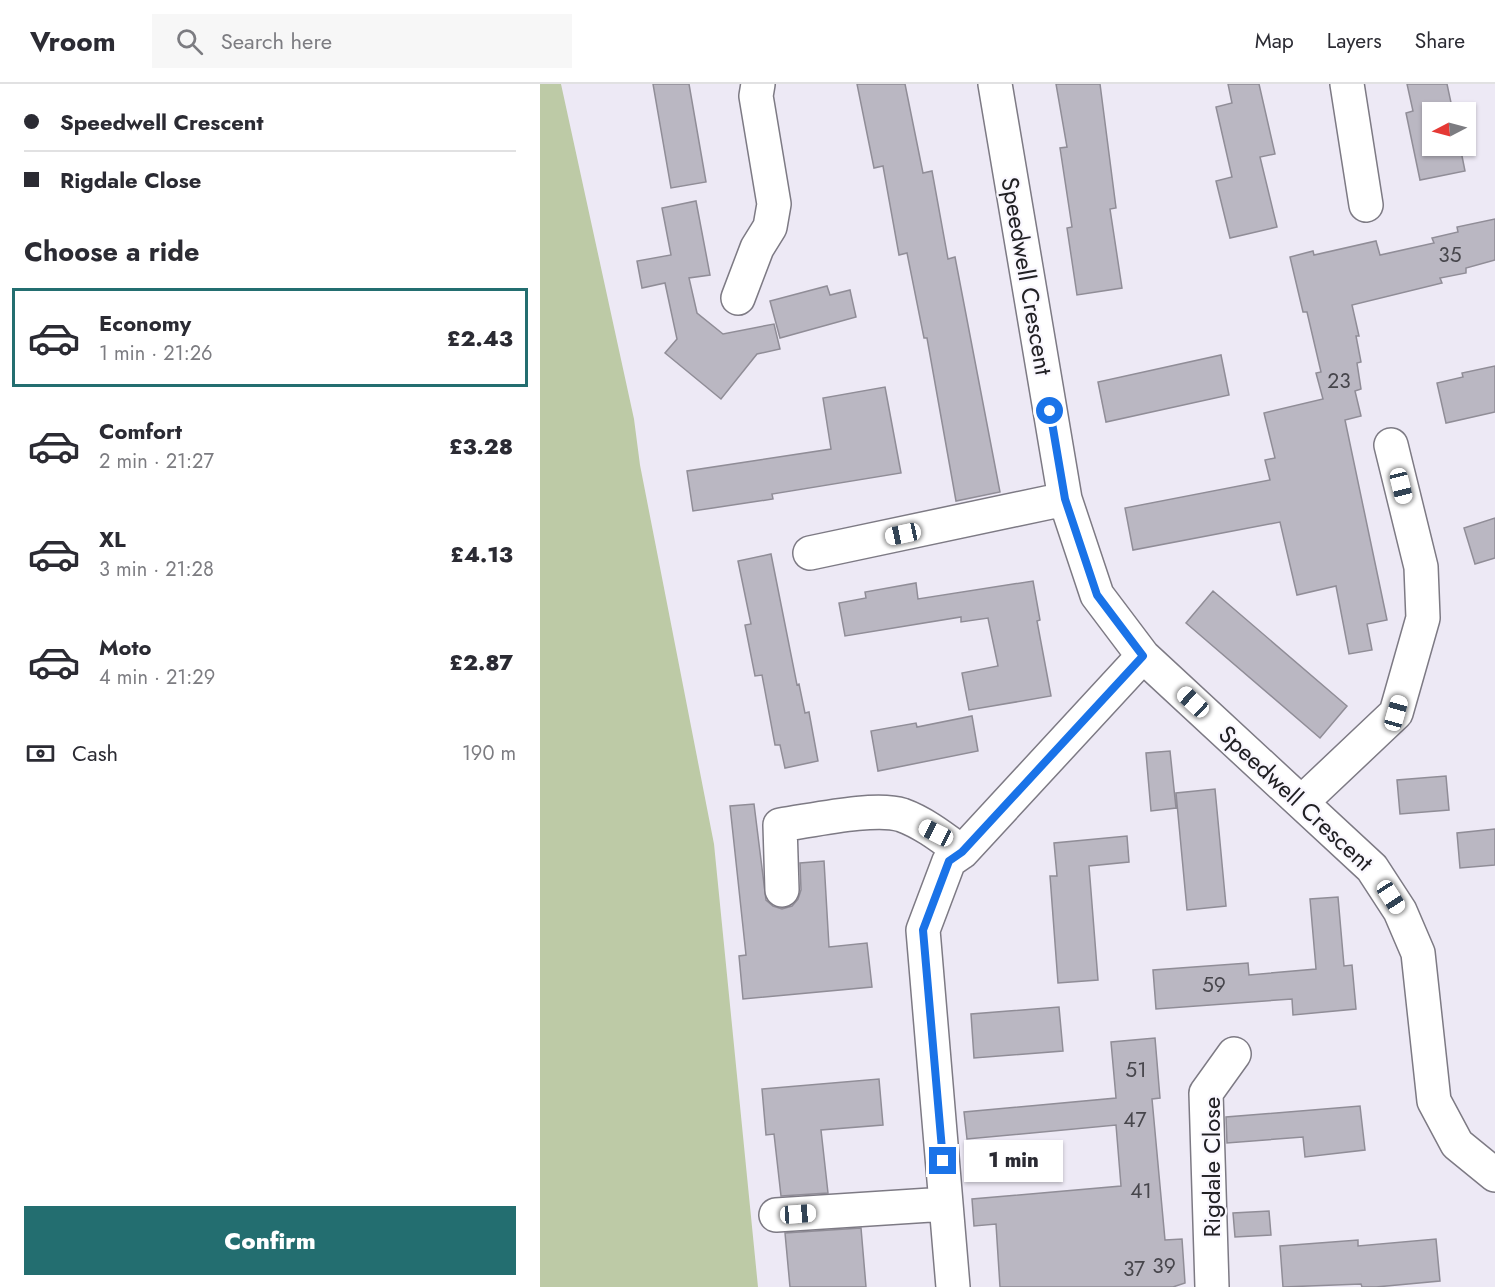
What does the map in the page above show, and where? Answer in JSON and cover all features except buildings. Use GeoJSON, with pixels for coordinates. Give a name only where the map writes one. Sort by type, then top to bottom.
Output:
{"type":"FeatureCollection","features":[{"type":"Feature","properties":{"kind":"street"},"geometry":{"type":"LineString","coordinates":[[738,298],[757,248],[770,227],[774,204],[756,96],[758,84]]}},
{"type":"Feature","properties":{"kind":"street","name":"Speedwell Crescent"},"geometry":{"type":"LineString","coordinates":[[994,84],[1065,499],[1097,595],[1143,656],[1303,801],[1372,868],[1400,911],[1418,953],[1434,1101],[1457,1144],[1495,1175]]}},
{"type":"Feature","properties":{"kind":"street"},"geometry":{"type":"LineString","coordinates":[[1347,84],[1366,205]]}},
{"type":"Feature","properties":{"kind":"street"},"geometry":{"type":"LineString","coordinates":[[1303,801],[1396,713],[1423,618],[1421,567],[1391,445]]}},
{"type":"Feature","properties":{"kind":"street"},"geometry":{"type":"LineString","coordinates":[[810,553],[1065,499]]}},
{"type":"Feature","properties":{"kind":"street"},"geometry":{"type":"LineString","coordinates":[[953,1287],[923,930],[949,861],[962,852],[1143,656]]}},
{"type":"Feature","properties":{"kind":"street"},"geometry":{"type":"LineString","coordinates":[[782,890],[780,825],[869,813],[900,814],[936,833],[962,852]]}},
{"type":"Feature","properties":{"kind":"street","name":"Rigdale Close"},"geometry":{"type":"LineString","coordinates":[[1212,1287],[1206,1093],[1234,1054]]}},
{"type":"Feature","properties":{"kind":"street"},"geometry":{"type":"LineString","coordinates":[[776,1215],[946,1204]]}},
{"type":"Feature","properties":{"kind":"green space"},"geometry":{"type":"Polygon","coordinates":[[[540,84],[561,84],[634,419],[640,465],[714,844],[758,1287],[540,1287],[540,84]]]}},
{"type":"Feature","properties":{"kind":"route"},"geometry":{"type":"LineString","coordinates":[[943,1161],[923,930],[949,861],[962,852],[1143,656],[1097,595],[1065,499],[1050,411]]}}]}
